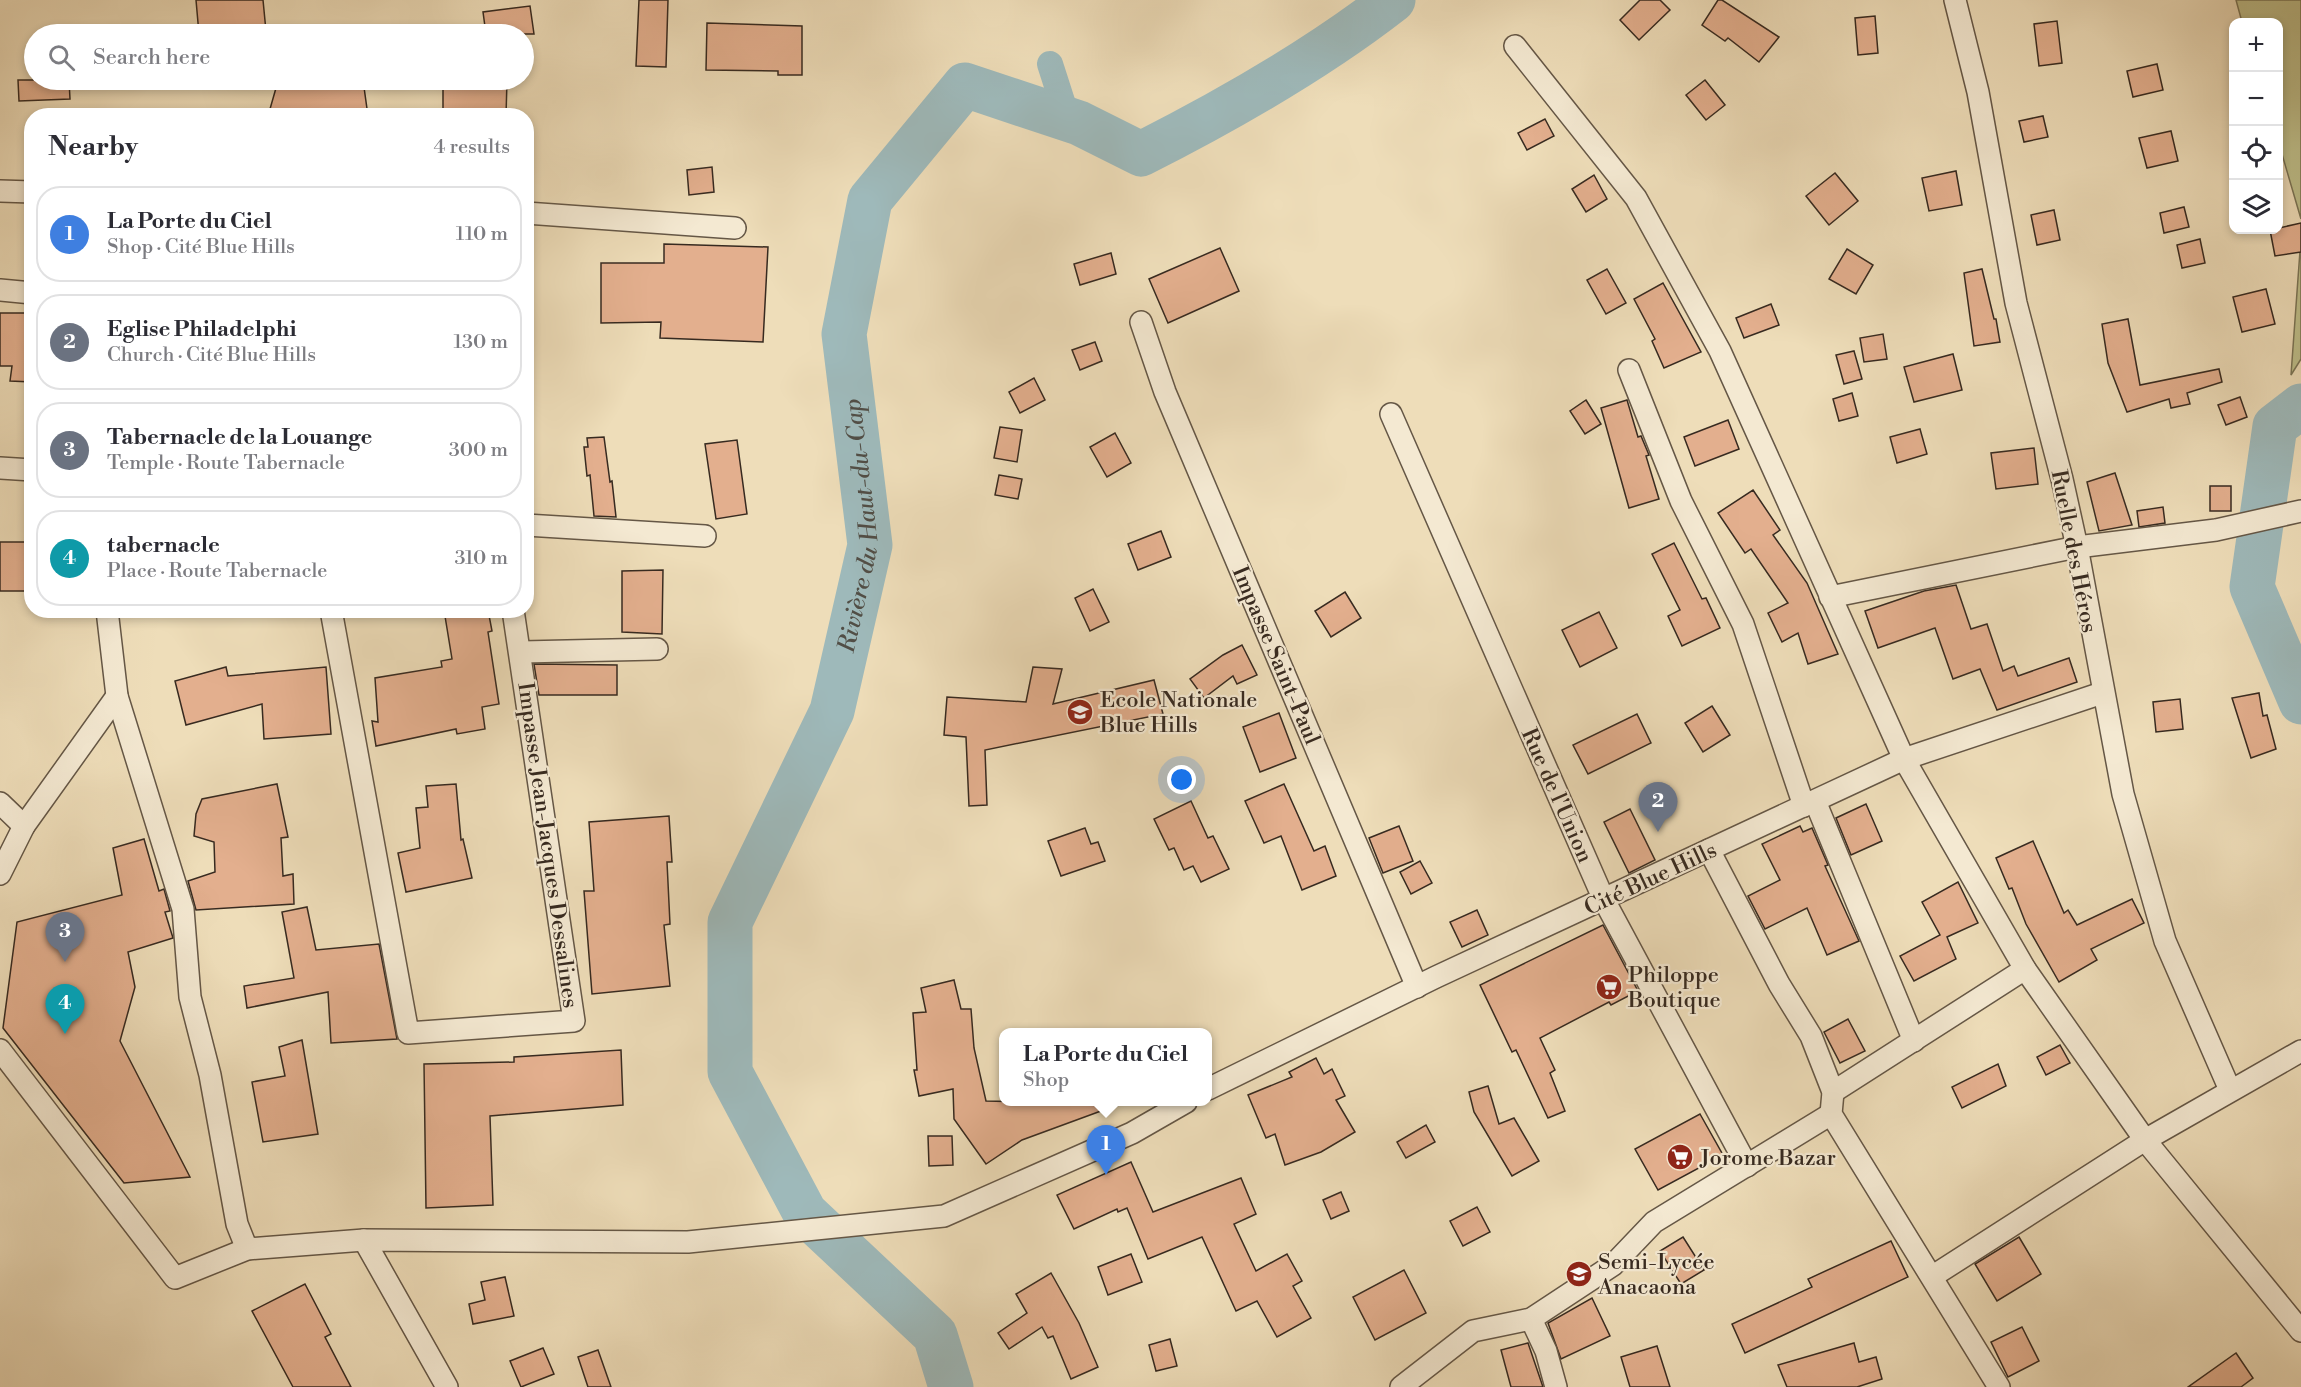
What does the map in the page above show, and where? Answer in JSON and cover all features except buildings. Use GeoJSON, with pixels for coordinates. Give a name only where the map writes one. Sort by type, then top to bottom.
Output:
{"type":"FeatureCollection","features":[{"type":"Feature","properties":{"kind":"street","name":"Ruelle des Héros"},"geometry":{"type":"LineString","coordinates":[[1955,0],[1978,92],[2016,303],[2077,547],[2123,794],[2165,941],[2230,1090]]}},
{"type":"Feature","properties":{"kind":"street"},"geometry":{"type":"LineString","coordinates":[[1515,46],[1636,198],[1720,351],[1904,759],[2025,969],[2145,1140],[2301,1331]]}},
{"type":"Feature","properties":{"kind":"street"},"geometry":{"type":"LineString","coordinates":[[0,191],[24,192]]}},
{"type":"Feature","properties":{"kind":"street"},"geometry":{"type":"LineString","coordinates":[[534,214],[735,228]]}},
{"type":"Feature","properties":{"kind":"street"},"geometry":{"type":"LineString","coordinates":[[0,290],[24,292]]}},
{"type":"Feature","properties":{"kind":"street","name":"Impasse Saint-Paul"},"geometry":{"type":"LineString","coordinates":[[1141,322],[1165,392],[1418,987]]}},
{"type":"Feature","properties":{"kind":"street"},"geometry":{"type":"LineString","coordinates":[[1629,370],[1681,501],[1743,624],[1809,803],[1914,1041]]}},
{"type":"Feature","properties":{"kind":"street","name":"Rue de l'Union"},"geometry":{"type":"LineString","coordinates":[[1391,414],[1604,900],[1747,1166]]}},
{"type":"Feature","properties":{"kind":"street"},"geometry":{"type":"LineString","coordinates":[[0,468],[24,470]]}},
{"type":"Feature","properties":{"kind":"street"},"geometry":{"type":"LineString","coordinates":[[1830,597],[2077,547],[2216,530],[2301,511]]}},
{"type":"Feature","properties":{"kind":"street"},"geometry":{"type":"LineString","coordinates":[[534,525],[705,536]]}},
{"type":"Feature","properties":{"kind":"street"},"geometry":{"type":"LineString","coordinates":[[108,618],[117,696],[183,909],[190,997],[210,1076],[237,1224],[247,1249]]}},
{"type":"Feature","properties":{"kind":"street","name":"Impasse Jean-Jacques Dessalines"},"geometry":{"type":"LineString","coordinates":[[332,618],[408,1033],[574,1022],[522,652],[515,618]]}},
{"type":"Feature","properties":{"kind":"street"},"geometry":{"type":"LineString","coordinates":[[522,652],[657,650]]}},
{"type":"Feature","properties":{"kind":"street","name":"Cité Blue Hills"},"geometry":{"type":"LineString","coordinates":[[1212,1087],[1418,987],[1904,759],[2103,693]]}},
{"type":"Feature","properties":{"kind":"street"},"geometry":{"type":"LineString","coordinates":[[0,874],[24,826],[117,696]]}},
{"type":"Feature","properties":{"kind":"street"},"geometry":{"type":"LineString","coordinates":[[0,802],[24,826]]}},
{"type":"Feature","properties":{"kind":"street"},"geometry":{"type":"LineString","coordinates":[[1709,850],[1779,984],[1812,1036],[1833,1092],[1831,1114],[1933,1276],[1999,1387]]}},
{"type":"Feature","properties":{"kind":"street"},"geometry":{"type":"LineString","coordinates":[[1833,1092],[2025,969]]}},
{"type":"Feature","properties":{"kind":"street"},"geometry":{"type":"LineString","coordinates":[[0,1050],[175,1278],[247,1249],[364,1240],[688,1242],[769,1236],[944,1216],[1132,1133],[1178,1106]]}},
{"type":"Feature","properties":{"kind":"street"},"geometry":{"type":"LineString","coordinates":[[1933,1276],[2145,1140],[2301,1051]]}},
{"type":"Feature","properties":{"kind":"street"},"geometry":{"type":"LineString","coordinates":[[1401,1387],[1473,1331],[1531,1319],[1613,1265],[1654,1222],[1831,1114]]}},
{"type":"Feature","properties":{"kind":"street"},"geometry":{"type":"LineString","coordinates":[[364,1240],[447,1387]]}},
{"type":"Feature","properties":{"kind":"street"},"geometry":{"type":"LineString","coordinates":[[1531,1319],[1546,1351],[1556,1387]]}},
{"type":"Feature","properties":{"kind":"green space"},"geometry":{"type":"Polygon","coordinates":[[[2236,0],[2301,0],[2301,219],[2283,158],[2283,18],[2241,18],[2236,0]]]}},
{"type":"Feature","properties":{"kind":"green space"},"geometry":{"type":"Polygon","coordinates":[[[2301,237],[2301,359],[2291,375],[2301,237]]]}},
{"type":"Feature","properties":{"kind":"waterway","name":"Rivière du Haut-du-Cap"},"geometry":{"type":"LineString","coordinates":[[951,1387],[935,1335],[805,1213],[730,1072],[730,922],[832,711],[870,545],[844,334],[870,200],[965,85],[1079,123],[1141,154],[1271,83],[1364,22],[1393,0]]}},
{"type":"Feature","properties":{"kind":"waterway"},"geometry":{"type":"LineString","coordinates":[[1050,64],[1068,120]]}},
{"type":"Feature","properties":{"kind":"waterway"},"geometry":{"type":"LineString","coordinates":[[2301,406],[2275,426],[2252,587],[2301,702]]}},
{"type":"Feature","properties":{"kind":"place","name":"Ecole Nationale Blue Hills"},"geometry":{"type":"Point","coordinates":[1080,712]}},
{"type":"Feature","properties":{"kind":"place","name":"Eglise Philadelphi"},"geometry":{"type":"Point","coordinates":[1658,832]}},
{"type":"Feature","properties":{"kind":"place","name":"Tabernacle de la Louange"},"geometry":{"type":"Point","coordinates":[65,962]}},
{"type":"Feature","properties":{"kind":"place","name":"Philoppe Boutique"},"geometry":{"type":"Point","coordinates":[1609,987]}},
{"type":"Feature","properties":{"kind":"place","name":"tabernacle"},"geometry":{"type":"Point","coordinates":[65,1034]}},
{"type":"Feature","properties":{"kind":"place","name":"Jorome Bazar"},"geometry":{"type":"Point","coordinates":[1680,1157]}},
{"type":"Feature","properties":{"kind":"place","name":"La Porte du Ciel"},"geometry":{"type":"Point","coordinates":[1106,1175]}},
{"type":"Feature","properties":{"kind":"place","name":"Semi-Lycée Anacaona"},"geometry":{"type":"Point","coordinates":[1579,1274]}}]}
